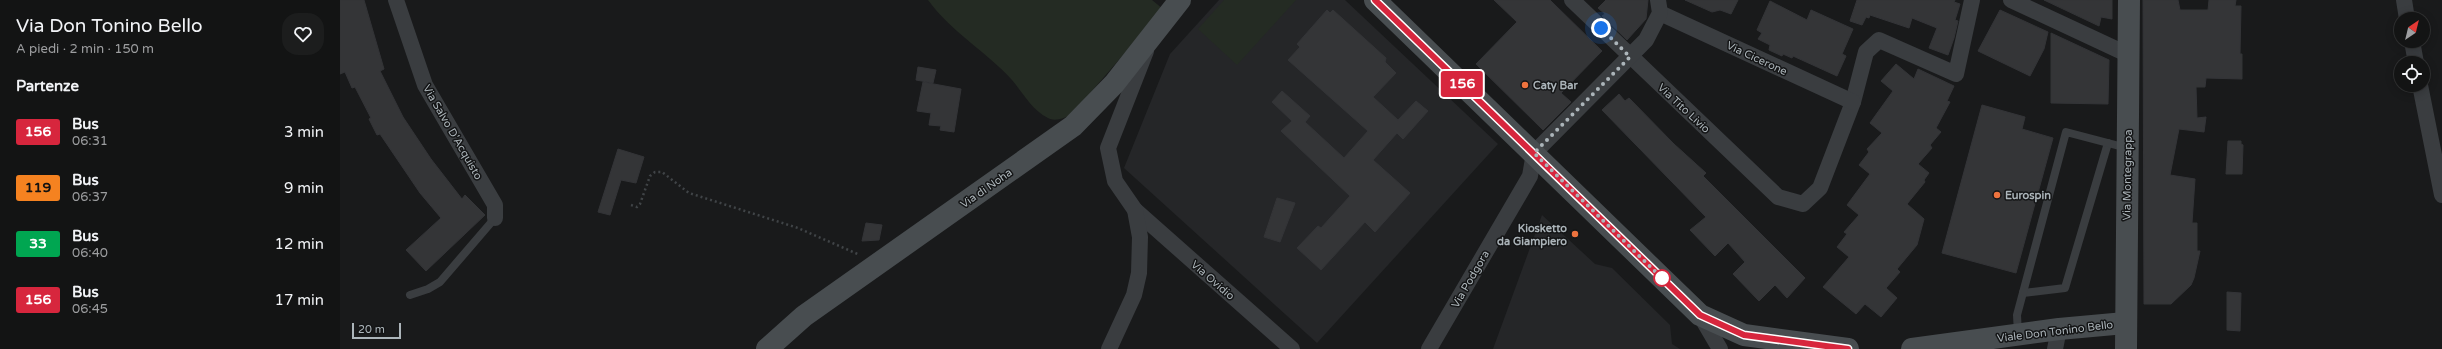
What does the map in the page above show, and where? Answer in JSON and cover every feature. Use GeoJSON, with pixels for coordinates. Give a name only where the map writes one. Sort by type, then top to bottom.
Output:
{"type":"FeatureCollection","features":[{"type":"Feature","properties":{"kind":"main road"},"geometry":{"type":"LineString","coordinates":[[1375,0],[1700,315],[1765,343],[1848,349]]}},
{"type":"Feature","properties":{"kind":"main road","name":"Via Montegrappa"},"geometry":{"type":"LineString","coordinates":[[2126,349],[2118,146],[2129,55],[2129,0]]}},
{"type":"Feature","properties":{"kind":"main road","name":"Via di Noha"},"geometry":{"type":"LineString","coordinates":[[767,349],[804,316],[1073,126],[1114,84],[1152,37],[1175,2]]}},
{"type":"Feature","properties":{"kind":"main road","name":"Viale Don Tonino Bello"},"geometry":{"type":"LineString","coordinates":[[1912,349],[2018,334],[2057,339],[2126,323]]}},
{"type":"Feature","properties":{"kind":"street","name":"Via Salvo D'Acquisto"},"geometry":{"type":"LineString","coordinates":[[396,0],[425,85],[495,205],[495,218]]}},
{"type":"Feature","properties":{"kind":"street","name":"Via Tito Livio"},"geometry":{"type":"LineString","coordinates":[[1572,0],[1778,197],[1803,204],[1820,188],[1853,102]]}},
{"type":"Feature","properties":{"kind":"street"},"geometry":{"type":"LineString","coordinates":[[1853,102],[1866,52],[1879,40],[1956,74],[1972,0]]}},
{"type":"Feature","properties":{"kind":"street"},"geometry":{"type":"LineString","coordinates":[[2011,0],[2129,55]]}},
{"type":"Feature","properties":{"kind":"street"},"geometry":{"type":"LineString","coordinates":[[2404,0],[2407,12]]}},
{"type":"Feature","properties":{"kind":"street"},"geometry":{"type":"LineString","coordinates":[[1534,153],[1646,40],[1659,7]]}},
{"type":"Feature","properties":{"kind":"street","name":"Via Cicerone"},"geometry":{"type":"LineString","coordinates":[[1659,7],[1853,102]]}},
{"type":"Feature","properties":{"kind":"street"},"geometry":{"type":"LineString","coordinates":[[1109,349],[1134,295],[1139,273],[1140,237],[1135,210],[1115,181],[1108,148],[1112,134],[1152,37]]}},
{"type":"Feature","properties":{"kind":"street"},"geometry":{"type":"LineString","coordinates":[[2421,92],[2442,195]]}},
{"type":"Feature","properties":{"kind":"street","name":"Via Podgora"},"geometry":{"type":"LineString","coordinates":[[1429,349],[1530,176],[1534,153]]}},
{"type":"Feature","properties":{"kind":"street","name":"Via Ovidio"},"geometry":{"type":"LineString","coordinates":[[1135,210],[1292,349]]}},
{"type":"Feature","properties":{"kind":"street"},"geometry":{"type":"LineString","coordinates":[[1700,315],[1720,349]]}},
{"type":"Feature","properties":{"kind":"lane"},"geometry":{"type":"LineString","coordinates":[[2018,334],[2016,315],[2066,132],[2118,146],[2065,288],[2023,293]]}},
{"type":"Feature","properties":{"kind":"lane"},"geometry":{"type":"LineString","coordinates":[[410,295],[428,289],[440,282],[495,218]]}},
{"type":"Feature","properties":{"kind":"path"},"geometry":{"type":"LineString","coordinates":[[632,205],[637,207],[640,204],[650,176],[655,172],[662,172],[689,193],[798,228],[842,246],[877,265]]}},
{"type":"Feature","properties":{"kind":"shaded area"},"geometry":{"type":"Polygon","coordinates":[[[928,0],[1152,0],[1163,9],[1071,115],[1054,120],[1048,118],[1037,110],[1012,80],[992,60],[947,22],[928,0]]]}},
{"type":"Feature","properties":{"kind":"shaded area"},"geometry":{"type":"Polygon","coordinates":[[[1219,0],[1345,0],[1498,144],[1317,343],[1124,168],[1170,54],[1219,0]]]}},
{"type":"Feature","properties":{"kind":"shaded area"},"geometry":{"type":"Polygon","coordinates":[[[1224,0],[1296,0],[1237,65],[1198,29],[1224,0]]]}},
{"type":"Feature","properties":{"kind":"shaded area"},"geometry":{"type":"Polygon","coordinates":[[[1542,215],[1595,264],[1612,268],[1670,325],[1672,344],[1680,349],[1493,349],[1542,215]]]}},
{"type":"Feature","properties":{"kind":"building"},"geometry":{"type":"Polygon","coordinates":[[[340,0],[364,0],[384,69],[380,71],[403,117],[431,159],[462,199],[465,195],[485,215],[426,271],[406,250],[441,218],[420,193],[380,134],[377,135],[369,119],[371,118],[355,87],[352,88],[345,72],[340,74],[340,0]]]}},
{"type":"Feature","properties":{"kind":"building"},"geometry":{"type":"Polygon","coordinates":[[[1494,0],[1550,0],[1602,51],[1561,93],[1571,102],[1543,130],[1476,64],[1517,22],[1494,0]]]}},
{"type":"Feature","properties":{"kind":"building"},"geometry":{"type":"Polygon","coordinates":[[[1606,0],[1648,0],[1646,19],[1627,40],[1602,16],[1605,14],[1598,8],[1606,0]]]}},
{"type":"Feature","properties":{"kind":"building"},"geometry":{"type":"Polygon","coordinates":[[[1685,0],[1738,0],[1731,14],[1720,10],[1712,12],[1685,0]]]}},
{"type":"Feature","properties":{"kind":"building"},"geometry":{"type":"Polygon","coordinates":[[[1857,0],[1955,0],[1954,2],[1960,4],[1955,20],[1958,21],[1948,55],[1929,48],[1937,28],[1912,18],[1909,28],[1870,15],[1869,18],[1866,17],[1862,25],[1850,21],[1857,0]]]}},
{"type":"Feature","properties":{"kind":"building"},"geometry":{"type":"Polygon","coordinates":[[[2044,0],[2112,0],[2112,19],[2101,17],[2099,26],[2044,0]]]}},
{"type":"Feature","properties":{"kind":"building"},"geometry":{"type":"Polygon","coordinates":[[[2143,0],[2178,0],[2180,10],[2208,10],[2209,0],[2236,0],[2235,6],[2241,6],[2240,54],[2242,54],[2242,79],[2206,78],[2205,87],[2196,87],[2197,118],[2206,117],[2204,132],[2179,129],[2170,175],[2195,179],[2192,223],[2197,223],[2197,251],[2200,251],[2191,285],[2171,304],[2144,304],[2143,0]]]}},
{"type":"Feature","properties":{"kind":"building"},"geometry":{"type":"Polygon","coordinates":[[[1770,1],[1807,20],[1811,10],[1853,29],[1842,54],[1846,56],[1837,76],[1793,56],[1792,58],[1783,54],[1782,56],[1769,50],[1770,45],[1758,39],[1762,33],[1757,30],[1770,1]]]}},
{"type":"Feature","properties":{"kind":"building"},"geometry":{"type":"Polygon","coordinates":[[[1327,10],[1330,13],[1333,10],[1386,58],[1385,62],[1396,73],[1373,97],[1398,120],[1416,101],[1428,111],[1403,139],[1397,133],[1373,160],[1410,193],[1375,232],[1365,222],[1321,270],[1297,248],[1318,226],[1321,228],[1350,196],[1281,131],[1292,121],[1272,102],[1282,91],[1310,116],[1305,122],[1344,158],[1368,131],[1288,60],[1300,47],[1297,44],[1327,10]]]}},
{"type":"Feature","properties":{"kind":"building"},"geometry":{"type":"Polygon","coordinates":[[[2000,10],[2048,32],[2044,49],[2030,76],[1978,51],[2000,10]]]}},
{"type":"Feature","properties":{"kind":"building"},"geometry":{"type":"Polygon","coordinates":[[[2051,33],[2109,60],[2108,104],[2051,103],[2051,33]]]}},
{"type":"Feature","properties":{"kind":"building"},"geometry":{"type":"Polygon","coordinates":[[[1896,64],[1914,79],[1918,69],[1954,86],[1947,101],[1950,102],[1936,128],[1941,132],[1930,145],[1932,148],[1918,164],[1929,173],[1924,180],[1925,182],[1907,204],[1924,219],[1917,245],[1897,269],[1900,272],[1886,288],[1897,298],[1881,317],[1865,304],[1856,314],[1823,287],[1849,257],[1837,247],[1847,234],[1844,232],[1859,215],[1847,205],[1870,174],[1859,165],[1869,152],[1867,149],[1882,133],[1870,123],[1893,91],[1881,81],[1896,64]]]}},
{"type":"Feature","properties":{"kind":"building"},"geometry":{"type":"Polygon","coordinates":[[[918,67],[936,70],[933,83],[916,80],[918,67]]]}},
{"type":"Feature","properties":{"kind":"building"},"geometry":{"type":"Polygon","coordinates":[[[923,82],[961,89],[954,132],[940,130],[941,126],[929,125],[931,113],[917,111],[923,82]]]}},
{"type":"Feature","properties":{"kind":"building"},"geometry":{"type":"Polygon","coordinates":[[[1619,94],[1625,101],[1629,98],[1674,144],[1706,173],[1703,176],[1805,278],[1787,298],[1775,285],[1759,301],[1733,274],[1745,262],[1728,243],[1715,256],[1690,230],[1706,217],[1602,110],[1619,94]]]}},
{"type":"Feature","properties":{"kind":"building","name":"Eurospin"},"geometry":{"type":"Polygon","coordinates":[[[1982,105],[2025,117],[2022,129],[2053,138],[2016,273],[1942,253],[1982,105]]]}},
{"type":"Feature","properties":{"kind":"building"},"geometry":{"type":"Polygon","coordinates":[[[2228,141],[2241,141],[2241,144],[2243,145],[2242,174],[2226,174],[2228,141]]]}},
{"type":"Feature","properties":{"kind":"building"},"geometry":{"type":"Polygon","coordinates":[[[618,149],[644,157],[636,183],[621,180],[610,215],[598,212],[618,149]]]}},
{"type":"Feature","properties":{"kind":"building"},"geometry":{"type":"Polygon","coordinates":[[[1277,198],[1295,203],[1280,242],[1264,237],[1277,198]]]}},
{"type":"Feature","properties":{"kind":"building"},"geometry":{"type":"Polygon","coordinates":[[[866,223],[882,225],[879,240],[862,241],[866,223]]]}},
{"type":"Feature","properties":{"kind":"building"},"geometry":{"type":"Polygon","coordinates":[[[2227,292],[2241,293],[2240,331],[2227,330],[2227,292]]]}},
{"type":"Feature","properties":{"kind":"bus line","name":"156"},"geometry":{"type":"LineString","coordinates":[[1375,0],[1450,71],[1700,315],[1725,328],[1744,335],[1848,349]]}},
{"type":"Feature","properties":{"kind":"place","name":"Caty Bar"},"geometry":{"type":"Point","coordinates":[1525,85]}},
{"type":"Feature","properties":{"kind":"place","name":"Eurospin"},"geometry":{"type":"Point","coordinates":[1997,195]}},
{"type":"Feature","properties":{"kind":"place","name":"Kiosketto da Giampiero"},"geometry":{"type":"Point","coordinates":[1575,234]}},
{"type":"Feature","properties":{"kind":"route"},"geometry":{"type":"LineString","coordinates":[[1601,28],[1630,57],[1534,153],[1667,283],[1662,278]]}}]}
